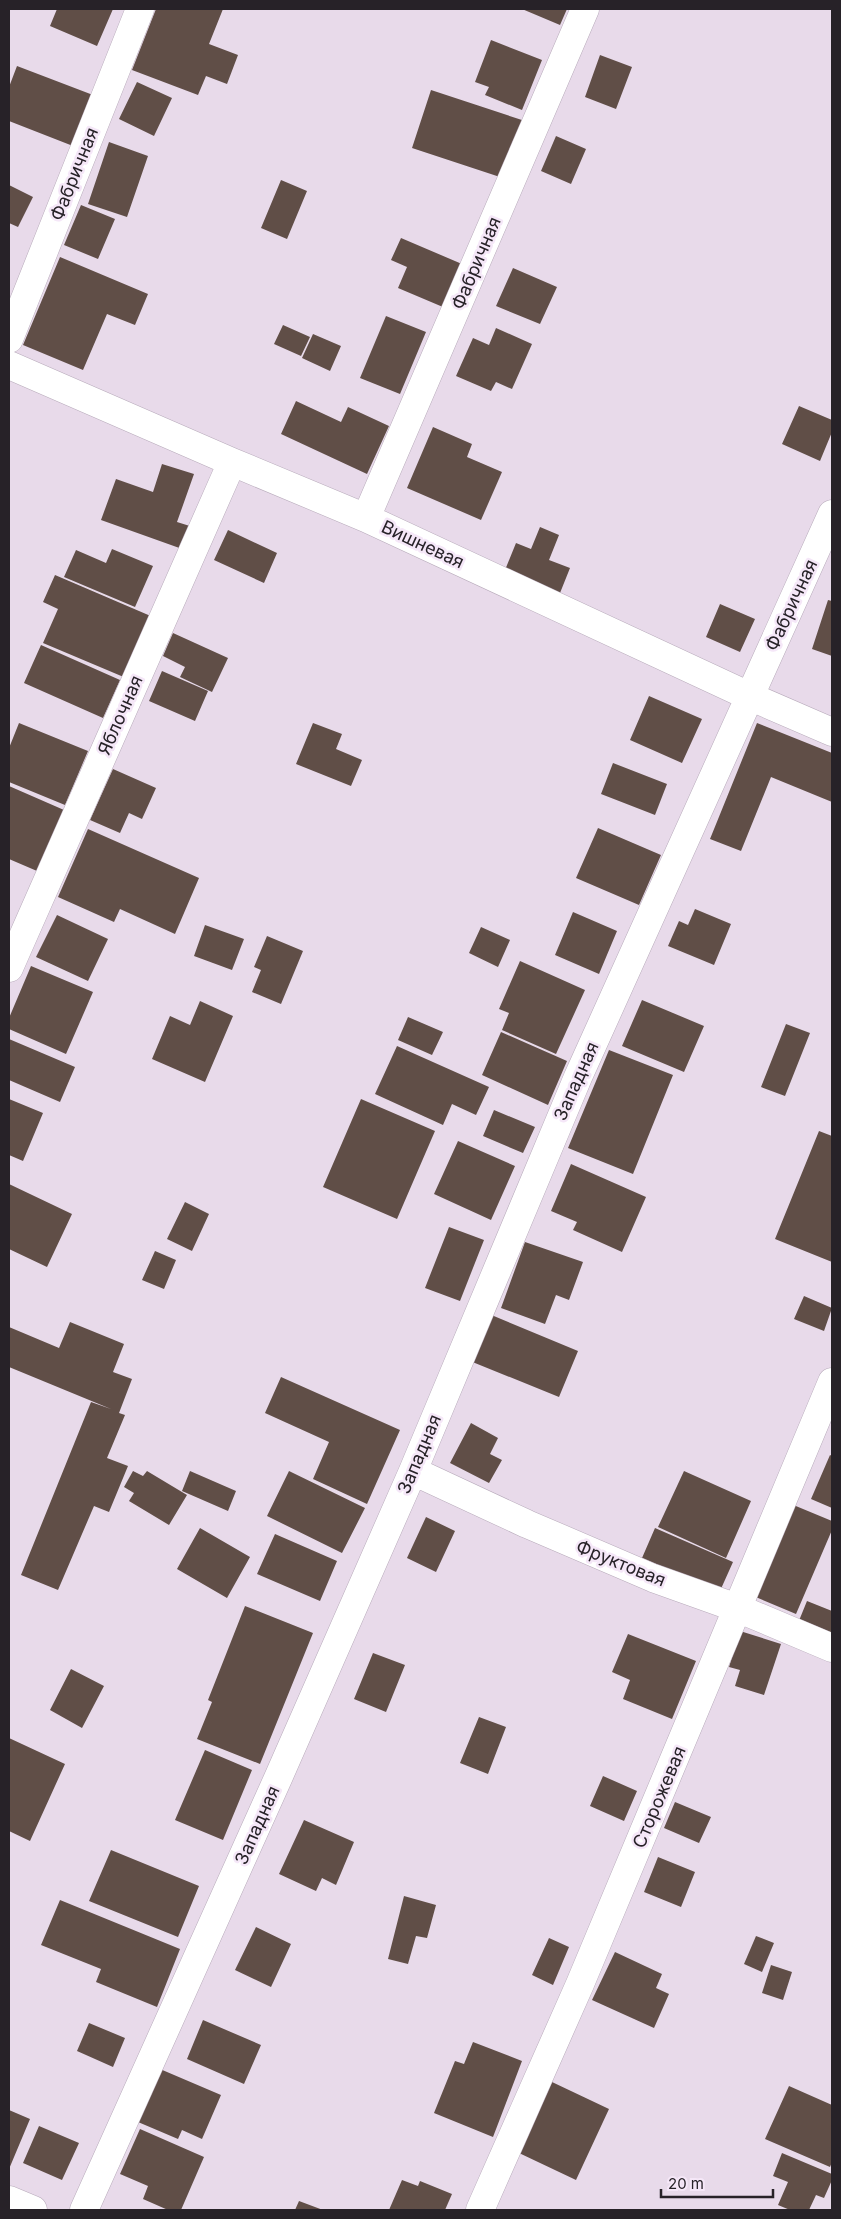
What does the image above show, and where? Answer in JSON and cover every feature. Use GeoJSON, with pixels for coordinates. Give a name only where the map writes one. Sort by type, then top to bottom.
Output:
{"type":"FeatureCollection","features":[{"type":"Feature","properties":{"kind":"street","name":"Фабричная"},"geometry":{"type":"LineString","coordinates":[[9,339],[140,9]]}},
{"type":"Feature","properties":{"kind":"street","name":"Фабричная"},"geometry":{"type":"LineString","coordinates":[[366,518],[585,9]]}},
{"type":"Feature","properties":{"kind":"street","name":"Вишневая"},"geometry":{"type":"LineString","coordinates":[[9,365],[366,518],[749,696],[832,732]]}},
{"type":"Feature","properties":{"kind":"street","name":"Яблочная"},"geometry":{"type":"LineString","coordinates":[[9,968],[232,462]]}},
{"type":"Feature","properties":{"kind":"street","name":"Фабричная"},"geometry":{"type":"LineString","coordinates":[[749,696],[832,514]]}},
{"type":"Feature","properties":{"kind":"street","name":"Западная"},"geometry":{"type":"LineString","coordinates":[[84,2210],[279,1776],[413,1471],[578,1077],[749,696]]}},
{"type":"Feature","properties":{"kind":"street","name":"Сторожевая"},"geometry":{"type":"LineString","coordinates":[[480,2210],[580,1984],[832,1382]]}},
{"type":"Feature","properties":{"kind":"street","name":"Фруктовая"},"geometry":{"type":"LineString","coordinates":[[413,1471],[527,1524],[653,1578],[737,1608],[832,1648]]}},
{"type":"Feature","properties":{"kind":"street"},"geometry":{"type":"LineString","coordinates":[[9,2200],[33,2210]]}},
{"type":"Feature","properties":{"kind":"building"},"geometry":{"type":"Polygon","coordinates":[[[57,9],[113,9],[97,46],[50,26],[57,9]]]}},
{"type":"Feature","properties":{"kind":"building"},"geometry":{"type":"Polygon","coordinates":[[[156,9],[223,9],[209,44],[238,55],[227,84],[206,76],[198,95],[132,70],[156,9]]]}},
{"type":"Feature","properties":{"kind":"building"},"geometry":{"type":"Polygon","coordinates":[[[522,9],[567,9],[560,25],[522,9]]]}},
{"type":"Feature","properties":{"kind":"building"},"geometry":{"type":"Polygon","coordinates":[[[491,40],[542,60],[522,110],[485,95],[489,87],[475,82],[491,40]]]}},
{"type":"Feature","properties":{"kind":"building"},"geometry":{"type":"Polygon","coordinates":[[[600,55],[632,67],[616,109],[585,97],[600,55]]]}},
{"type":"Feature","properties":{"kind":"building"},"geometry":{"type":"Polygon","coordinates":[[[17,66],[93,95],[73,146],[9,121],[9,87],[17,66]]]}},
{"type":"Feature","properties":{"kind":"building"},"geometry":{"type":"Polygon","coordinates":[[[137,82],[172,98],[154,136],[119,119],[137,82]]]}},
{"type":"Feature","properties":{"kind":"building"},"geometry":{"type":"Polygon","coordinates":[[[431,90],[525,121],[506,179],[412,148],[431,90]]]}},
{"type":"Feature","properties":{"kind":"building"},"geometry":{"type":"Polygon","coordinates":[[[556,136],[586,149],[571,184],[541,171],[556,136]]]}},
{"type":"Feature","properties":{"kind":"building"},"geometry":{"type":"Polygon","coordinates":[[[109,142],[148,156],[127,217],[88,204],[109,142]]]}},
{"type":"Feature","properties":{"kind":"building"},"geometry":{"type":"Polygon","coordinates":[[[281,180],[307,191],[287,239],[261,228],[281,180]]]}},
{"type":"Feature","properties":{"kind":"building"},"geometry":{"type":"Polygon","coordinates":[[[9,185],[33,197],[18,227],[9,223],[9,185]]]}},
{"type":"Feature","properties":{"kind":"building"},"geometry":{"type":"Polygon","coordinates":[[[81,205],[115,219],[98,259],[64,245],[81,205]]]}},
{"type":"Feature","properties":{"kind":"building"},"geometry":{"type":"Polygon","coordinates":[[[401,238],[469,267],[450,310],[398,288],[407,267],[391,260],[401,238]]]}},
{"type":"Feature","properties":{"kind":"building"},"geometry":{"type":"Polygon","coordinates":[[[60,257],[148,294],[135,325],[107,314],[83,370],[23,345],[60,257]]]}},
{"type":"Feature","properties":{"kind":"building"},"geometry":{"type":"Polygon","coordinates":[[[513,268],[557,287],[540,324],[496,306],[513,268]]]}},
{"type":"Feature","properties":{"kind":"building"},"geometry":{"type":"Polygon","coordinates":[[[386,316],[426,332],[400,394],[360,378],[386,316]]]}},
{"type":"Feature","properties":{"kind":"building"},"geometry":{"type":"Polygon","coordinates":[[[283,325],[310,337],[301,356],[274,344],[283,325]]]}},
{"type":"Feature","properties":{"kind":"building"},"geometry":{"type":"Polygon","coordinates":[[[496,328],[532,344],[512,389],[496,382],[491,391],[456,376],[473,338],[489,345],[496,328]]]}},
{"type":"Feature","properties":{"kind":"building"},"geometry":{"type":"Polygon","coordinates":[[[313,334],[341,346],[330,371],[302,358],[313,334]]]}},
{"type":"Feature","properties":{"kind":"building"},"geometry":{"type":"Polygon","coordinates":[[[296,401],[341,422],[348,407],[389,426],[367,474],[281,434],[296,401]]]}},
{"type":"Feature","properties":{"kind":"building"},"geometry":{"type":"Polygon","coordinates":[[[799,406],[832,420],[832,432],[820,461],[782,444],[799,406]]]}},
{"type":"Feature","properties":{"kind":"building"},"geometry":{"type":"Polygon","coordinates":[[[433,427],[472,444],[467,457],[502,472],[481,520],[407,488],[433,427]]]}},
{"type":"Feature","properties":{"kind":"building"},"geometry":{"type":"Polygon","coordinates":[[[162,464],[194,474],[177,522],[193,527],[185,550],[101,520],[116,479],[153,492],[162,464]]]}},
{"type":"Feature","properties":{"kind":"building"},"geometry":{"type":"Polygon","coordinates":[[[540,527],[559,535],[549,560],[570,568],[560,593],[505,570],[516,543],[531,549],[540,527]]]}},
{"type":"Feature","properties":{"kind":"building"},"geometry":{"type":"Polygon","coordinates":[[[228,530],[277,553],[264,583],[214,560],[228,530]]]}},
{"type":"Feature","properties":{"kind":"building"},"geometry":{"type":"Polygon","coordinates":[[[112,549],[153,566],[135,607],[64,577],[76,550],[106,563],[112,549]]]}},
{"type":"Feature","properties":{"kind":"building"},"geometry":{"type":"Polygon","coordinates":[[[55,575],[153,617],[126,678],[43,643],[58,609],[43,602],[55,575]]]}},
{"type":"Feature","properties":{"kind":"building"},"geometry":{"type":"Polygon","coordinates":[[[828,600],[832,601],[832,656],[812,649],[828,600]]]}},
{"type":"Feature","properties":{"kind":"building"},"geometry":{"type":"Polygon","coordinates":[[[720,604],[755,619],[740,652],[706,637],[720,604]]]}},
{"type":"Feature","properties":{"kind":"building"},"geometry":{"type":"Polygon","coordinates":[[[173,633],[228,658],[212,692],[180,677],[185,667],[163,656],[173,633]]]}},
{"type":"Feature","properties":{"kind":"building"},"geometry":{"type":"Polygon","coordinates":[[[41,645],[120,680],[103,718],[24,683],[41,645]]]}},
{"type":"Feature","properties":{"kind":"building"},"geometry":{"type":"Polygon","coordinates":[[[162,671],[208,691],[195,721],[149,701],[162,671]]]}},
{"type":"Feature","properties":{"kind":"building"},"geometry":{"type":"Polygon","coordinates":[[[649,696],[702,719],[682,763],[630,740],[649,696]]]}},
{"type":"Feature","properties":{"kind":"building"},"geometry":{"type":"Polygon","coordinates":[[[19,723],[88,751],[65,805],[9,782],[9,748],[19,723]]]}},
{"type":"Feature","properties":{"kind":"building"},"geometry":{"type":"Polygon","coordinates":[[[313,723],[342,734],[336,749],[362,760],[351,786],[296,764],[313,723]]]}},
{"type":"Feature","properties":{"kind":"building"},"geometry":{"type":"Polygon","coordinates":[[[757,723],[832,753],[832,802],[771,777],[741,851],[710,839],[757,723]]]}},
{"type":"Feature","properties":{"kind":"building"},"geometry":{"type":"Polygon","coordinates":[[[613,763],[667,784],[655,815],[601,794],[613,763]]]}},
{"type":"Feature","properties":{"kind":"building"},"geometry":{"type":"Polygon","coordinates":[[[113,769],[156,788],[142,819],[129,813],[120,833],[90,820],[113,769]]]}},
{"type":"Feature","properties":{"kind":"building"},"geometry":{"type":"Polygon","coordinates":[[[9,786],[64,810],[37,871],[9,859],[9,786]]]}},
{"type":"Feature","properties":{"kind":"building"},"geometry":{"type":"Polygon","coordinates":[[[598,828],[661,855],[639,905],[576,878],[598,828]]]}},
{"type":"Feature","properties":{"kind":"building"},"geometry":{"type":"Polygon","coordinates":[[[88,829],[199,878],[175,934],[120,909],[114,922],[58,897],[88,829]]]}},
{"type":"Feature","properties":{"kind":"building"},"geometry":{"type":"Polygon","coordinates":[[[695,909],[731,924],[714,965],[668,946],[679,921],[688,925],[695,909]]]}},
{"type":"Feature","properties":{"kind":"building"},"geometry":{"type":"Polygon","coordinates":[[[573,912],[617,931],[599,974],[555,955],[573,912]]]}},
{"type":"Feature","properties":{"kind":"building"},"geometry":{"type":"Polygon","coordinates":[[[57,915],[108,939],[88,981],[36,957],[57,915]]]}},
{"type":"Feature","properties":{"kind":"building"},"geometry":{"type":"Polygon","coordinates":[[[205,925],[244,939],[232,970],[194,956],[205,925]]]}},
{"type":"Feature","properties":{"kind":"building"},"geometry":{"type":"Polygon","coordinates":[[[481,927],[510,940],[498,967],[469,953],[481,927]]]}},
{"type":"Feature","properties":{"kind":"building"},"geometry":{"type":"Polygon","coordinates":[[[267,936],[303,951],[281,1004],[252,992],[261,970],[254,967],[267,936]]]}},
{"type":"Feature","properties":{"kind":"building"},"geometry":{"type":"Polygon","coordinates":[[[520,961],[585,990],[556,1054],[502,1030],[509,1013],[499,1009],[520,961]]]}},
{"type":"Feature","properties":{"kind":"building"},"geometry":{"type":"Polygon","coordinates":[[[31,966],[93,992],[66,1054],[9,1029],[9,1018],[31,966]]]}},
{"type":"Feature","properties":{"kind":"building"},"geometry":{"type":"Polygon","coordinates":[[[642,1000],[704,1026],[684,1072],[622,1046],[642,1000]]]}},
{"type":"Feature","properties":{"kind":"building"},"geometry":{"type":"Polygon","coordinates":[[[200,1001],[233,1016],[205,1082],[152,1059],[170,1016],[190,1025],[200,1001]]]}},
{"type":"Feature","properties":{"kind":"building"},"geometry":{"type":"Polygon","coordinates":[[[408,1017],[443,1032],[432,1055],[398,1040],[408,1017]]]}},
{"type":"Feature","properties":{"kind":"building"},"geometry":{"type":"Polygon","coordinates":[[[786,1024],[810,1033],[785,1096],[761,1087],[786,1024]]]}},
{"type":"Feature","properties":{"kind":"building"},"geometry":{"type":"Polygon","coordinates":[[[501,1032],[567,1061],[548,1105],[482,1075],[501,1032]]]}},
{"type":"Feature","properties":{"kind":"building"},"geometry":{"type":"Polygon","coordinates":[[[9,1039],[75,1067],[60,1102],[9,1080],[9,1039]]]}},
{"type":"Feature","properties":{"kind":"building"},"geometry":{"type":"Polygon","coordinates":[[[397,1046],[489,1087],[476,1115],[452,1104],[443,1125],[375,1094],[397,1046]]]}},
{"type":"Feature","properties":{"kind":"building"},"geometry":{"type":"Polygon","coordinates":[[[609,1050],[673,1075],[633,1174],[568,1148],[609,1050]]]}},
{"type":"Feature","properties":{"kind":"building"},"geometry":{"type":"Polygon","coordinates":[[[9,1099],[43,1113],[23,1161],[9,1155],[9,1099]]]}},
{"type":"Feature","properties":{"kind":"building"},"geometry":{"type":"Polygon","coordinates":[[[361,1099],[435,1131],[397,1219],[323,1187],[361,1099]]]}},
{"type":"Feature","properties":{"kind":"building"},"geometry":{"type":"Polygon","coordinates":[[[494,1110],[535,1127],[523,1153],[483,1136],[494,1110]]]}},
{"type":"Feature","properties":{"kind":"building"},"geometry":{"type":"Polygon","coordinates":[[[819,1131],[832,1136],[832,1262],[775,1239],[819,1131]]]}},
{"type":"Feature","properties":{"kind":"building"},"geometry":{"type":"Polygon","coordinates":[[[458,1141],[515,1166],[491,1220],[434,1194],[458,1141]]]}},
{"type":"Feature","properties":{"kind":"building"},"geometry":{"type":"Polygon","coordinates":[[[571,1164],[646,1197],[622,1252],[573,1230],[577,1222],[551,1211],[571,1164]]]}},
{"type":"Feature","properties":{"kind":"building"},"geometry":{"type":"Polygon","coordinates":[[[9,1184],[72,1214],[47,1267],[9,1249],[9,1184]]]}},
{"type":"Feature","properties":{"kind":"building"},"geometry":{"type":"Polygon","coordinates":[[[185,1202],[209,1214],[192,1251],[167,1239],[185,1202]]]}},
{"type":"Feature","properties":{"kind":"building"},"geometry":{"type":"Polygon","coordinates":[[[449,1227],[484,1240],[460,1301],[425,1288],[449,1227]]]}},
{"type":"Feature","properties":{"kind":"building"},"geometry":{"type":"Polygon","coordinates":[[[525,1242],[583,1262],[569,1300],[556,1295],[545,1324],[501,1308],[525,1242]]]}},
{"type":"Feature","properties":{"kind":"building"},"geometry":{"type":"Polygon","coordinates":[[[155,1251],[176,1260],[164,1289],[142,1280],[155,1251]]]}},
{"type":"Feature","properties":{"kind":"building"},"geometry":{"type":"Polygon","coordinates":[[[804,1296],[832,1308],[824,1331],[794,1319],[804,1296]]]}},
{"type":"Feature","properties":{"kind":"building"},"geometry":{"type":"Polygon","coordinates":[[[489,1314],[578,1351],[559,1397],[470,1361],[489,1314]]]}},
{"type":"Feature","properties":{"kind":"building"},"geometry":{"type":"Polygon","coordinates":[[[70,1322],[124,1344],[113,1372],[132,1379],[119,1413],[125,1415],[107,1458],[128,1466],[109,1512],[94,1506],[58,1590],[21,1575],[91,1402],[111,1409],[9,1367],[9,1327],[59,1348],[70,1322]]]}},
{"type":"Feature","properties":{"kind":"building"},"geometry":{"type":"Polygon","coordinates":[[[281,1377],[400,1430],[367,1504],[313,1479],[329,1442],[265,1413],[281,1377]]]}},
{"type":"Feature","properties":{"kind":"building"},"geometry":{"type":"Polygon","coordinates":[[[471,1423],[498,1438],[490,1454],[502,1460],[489,1483],[450,1463],[471,1423]]]}},
{"type":"Feature","properties":{"kind":"building"},"geometry":{"type":"Polygon","coordinates":[[[830,1455],[832,1456],[832,1508],[811,1499],[830,1455]]]}},
{"type":"Feature","properties":{"kind":"building"},"geometry":{"type":"Polygon","coordinates":[[[133,1471],[143,1476],[147,1471],[187,1495],[169,1525],[129,1501],[134,1493],[124,1487],[133,1471]]]}},
{"type":"Feature","properties":{"kind":"building"},"geometry":{"type":"Polygon","coordinates":[[[190,1471],[236,1491],[228,1511],[182,1491],[190,1471]]]}},
{"type":"Feature","properties":{"kind":"building"},"geometry":{"type":"Polygon","coordinates":[[[289,1471],[365,1508],[342,1553],[267,1516],[289,1471]]]}},
{"type":"Feature","properties":{"kind":"building"},"geometry":{"type":"Polygon","coordinates":[[[684,1471],[751,1501],[726,1558],[658,1527],[684,1471]]]}},
{"type":"Feature","properties":{"kind":"building"},"geometry":{"type":"Polygon","coordinates":[[[791,1504],[832,1521],[832,1530],[796,1614],[751,1595],[791,1504]]]}},
{"type":"Feature","properties":{"kind":"building"},"geometry":{"type":"Polygon","coordinates":[[[426,1517],[455,1531],[436,1572],[407,1558],[426,1517]]]}},
{"type":"Feature","properties":{"kind":"building"},"geometry":{"type":"Polygon","coordinates":[[[200,1528],[250,1557],[227,1598],[177,1569],[200,1528]]]}},
{"type":"Feature","properties":{"kind":"building"},"geometry":{"type":"Polygon","coordinates":[[[655,1528],[733,1562],[720,1591],[642,1558],[655,1528]]]}},
{"type":"Feature","properties":{"kind":"building"},"geometry":{"type":"Polygon","coordinates":[[[275,1534],[337,1561],[320,1601],[257,1574],[275,1534]]]}},
{"type":"Feature","properties":{"kind":"building"},"geometry":{"type":"Polygon","coordinates":[[[807,1601],[832,1611],[832,1643],[796,1628],[807,1601]]]}},
{"type":"Feature","properties":{"kind":"building"},"geometry":{"type":"Polygon","coordinates":[[[245,1606],[313,1633],[260,1764],[197,1739],[212,1702],[208,1700],[245,1606]]]}},
{"type":"Feature","properties":{"kind":"building"},"geometry":{"type":"Polygon","coordinates":[[[740,1631],[781,1644],[764,1695],[735,1686],[740,1670],[729,1667],[740,1631]]]}},
{"type":"Feature","properties":{"kind":"building"},"geometry":{"type":"Polygon","coordinates":[[[628,1634],[696,1661],[672,1719],[623,1699],[630,1680],[612,1672],[628,1634]]]}},
{"type":"Feature","properties":{"kind":"building"},"geometry":{"type":"Polygon","coordinates":[[[373,1653],[405,1665],[386,1712],[354,1699],[373,1653]]]}},
{"type":"Feature","properties":{"kind":"building"},"geometry":{"type":"Polygon","coordinates":[[[71,1669],[104,1686],[82,1728],[50,1710],[71,1669]]]}},
{"type":"Feature","properties":{"kind":"building"},"geometry":{"type":"Polygon","coordinates":[[[479,1717],[506,1727],[488,1774],[460,1763],[479,1717]]]}},
{"type":"Feature","properties":{"kind":"building"},"geometry":{"type":"Polygon","coordinates":[[[9,1738],[65,1764],[30,1841],[9,1831],[9,1738]]]}},
{"type":"Feature","properties":{"kind":"building"},"geometry":{"type":"Polygon","coordinates":[[[205,1750],[252,1770],[223,1840],[175,1820],[205,1750]]]}},
{"type":"Feature","properties":{"kind":"building"},"geometry":{"type":"Polygon","coordinates":[[[603,1776],[637,1791],[624,1821],[590,1806],[603,1776]]]}},
{"type":"Feature","properties":{"kind":"building"},"geometry":{"type":"Polygon","coordinates":[[[675,1802],[711,1817],[699,1843],[664,1828],[675,1802]]]}},
{"type":"Feature","properties":{"kind":"building"},"geometry":{"type":"Polygon","coordinates":[[[304,1820],[354,1842],[336,1885],[322,1878],[316,1891],[279,1874],[304,1820]]]}},
{"type":"Feature","properties":{"kind":"building"},"geometry":{"type":"Polygon","coordinates":[[[111,1850],[199,1886],[178,1937],[89,1901],[111,1850]]]}},
{"type":"Feature","properties":{"kind":"building"},"geometry":{"type":"Polygon","coordinates":[[[658,1857],[695,1872],[681,1907],[644,1892],[658,1857]]]}},
{"type":"Feature","properties":{"kind":"building"},"geometry":{"type":"Polygon","coordinates":[[[404,1896],[436,1905],[427,1938],[416,1936],[408,1964],[388,1959],[404,1896]]]}},
{"type":"Feature","properties":{"kind":"building"},"geometry":{"type":"Polygon","coordinates":[[[60,1900],[180,1949],[157,2007],[96,1982],[101,1969],[41,1945],[60,1900]]]}},
{"type":"Feature","properties":{"kind":"building"},"geometry":{"type":"Polygon","coordinates":[[[256,1927],[291,1944],[271,1987],[235,1970],[256,1927]]]}},
{"type":"Feature","properties":{"kind":"building"},"geometry":{"type":"Polygon","coordinates":[[[756,1936],[774,1943],[762,1972],[744,1964],[756,1936]]]}},
{"type":"Feature","properties":{"kind":"building"},"geometry":{"type":"Polygon","coordinates":[[[549,1938],[569,1947],[553,1985],[532,1975],[549,1938]]]}},
{"type":"Feature","properties":{"kind":"building"},"geometry":{"type":"Polygon","coordinates":[[[615,1952],[662,1974],[656,1988],[669,1994],[654,2028],[592,2000],[615,1952]]]}},
{"type":"Feature","properties":{"kind":"building"},"geometry":{"type":"Polygon","coordinates":[[[771,1965],[792,1972],[783,2000],[762,1993],[771,1965]]]}},
{"type":"Feature","properties":{"kind":"building"},"geometry":{"type":"Polygon","coordinates":[[[203,2020],[261,2045],[244,2084],[187,2059],[203,2020]]]}},
{"type":"Feature","properties":{"kind":"building"},"geometry":{"type":"Polygon","coordinates":[[[89,2023],[125,2038],[113,2067],[77,2051],[89,2023]]]}},
{"type":"Feature","properties":{"kind":"building"},"geometry":{"type":"Polygon","coordinates":[[[473,2042],[522,2061],[493,2137],[434,2113],[455,2061],[464,2064],[473,2042]]]}},
{"type":"Feature","properties":{"kind":"building"},"geometry":{"type":"Polygon","coordinates":[[[160,2069],[221,2095],[202,2139],[182,2130],[178,2139],[138,2122],[160,2069]]]}},
{"type":"Feature","properties":{"kind":"building"},"geometry":{"type":"Polygon","coordinates":[[[552,2082],[609,2109],[576,2180],[519,2153],[552,2082]]]}},
{"type":"Feature","properties":{"kind":"building"},"geometry":{"type":"Polygon","coordinates":[[[789,2086],[832,2105],[832,2162],[830,2167],[765,2139],[789,2086]]]}},
{"type":"Feature","properties":{"kind":"building"},"geometry":{"type":"Polygon","coordinates":[[[9,2110],[30,2119],[9,2169],[9,2110]]]}},
{"type":"Feature","properties":{"kind":"building"},"geometry":{"type":"Polygon","coordinates":[[[39,2126],[79,2143],[62,2180],[23,2163],[39,2126]]]}},
{"type":"Feature","properties":{"kind":"building"},"geometry":{"type":"Polygon","coordinates":[[[140,2129],[204,2157],[181,2210],[168,2210],[143,2199],[148,2186],[120,2174],[140,2129]]]}},
{"type":"Feature","properties":{"kind":"building"},"geometry":{"type":"Polygon","coordinates":[[[782,2153],[832,2174],[832,2180],[824,2198],[816,2195],[809,2210],[790,2210],[778,2205],[788,2182],[773,2176],[782,2153]]]}},
{"type":"Feature","properties":{"kind":"building"},"geometry":{"type":"Polygon","coordinates":[[[402,2180],[418,2186],[420,2181],[452,2194],[445,2210],[389,2210],[402,2180]]]}},
{"type":"Feature","properties":{"kind":"building"},"geometry":{"type":"Polygon","coordinates":[[[299,2201],[323,2210],[295,2210],[299,2201]]]}}]}
